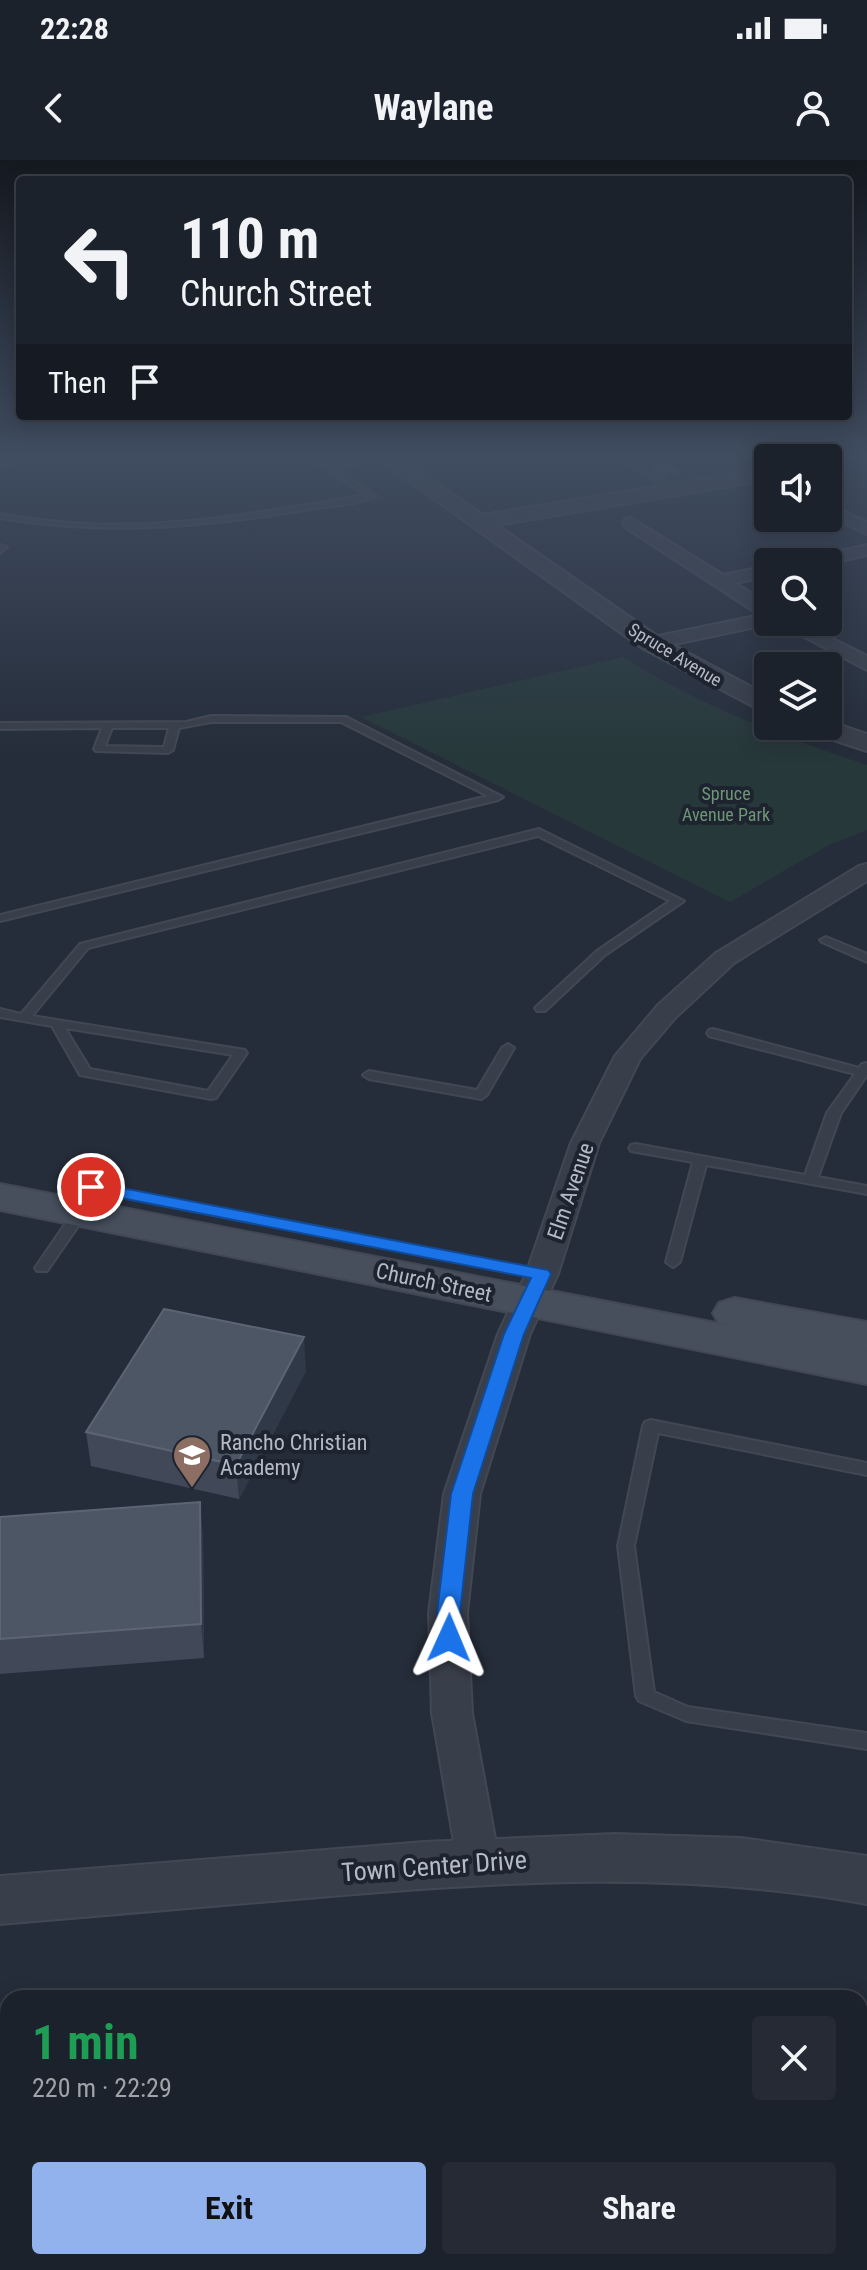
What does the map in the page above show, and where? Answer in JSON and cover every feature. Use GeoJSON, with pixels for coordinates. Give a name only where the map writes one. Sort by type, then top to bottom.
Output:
{"type":"FeatureCollection","features":[{"type":"Feature","properties":{"kind":"main road","name":"Church Street"},"geometry":{"type":"LineString","coordinates":[[0,1170],[536,1288],[867,1368]]}},
{"type":"Feature","properties":{"kind":"main road","name":"Church Street"},"geometry":{"type":"LineString","coordinates":[[0,1197],[536,1288],[867,1337]]}},
{"type":"Feature","properties":{"kind":"street","name":"Spruce Avenue"},"geometry":{"type":"LineString","coordinates":[[532,558],[651,643],[754,698]]}},
{"type":"Feature","properties":{"kind":"street"},"geometry":{"type":"LineString","coordinates":[[684,558],[754,603]]}},
{"type":"Feature","properties":{"kind":"street"},"geometry":{"type":"LineString","coordinates":[[718,581],[754,574]]}},
{"type":"Feature","properties":{"kind":"street"},"geometry":{"type":"LineString","coordinates":[[651,643],[754,622]]}},
{"type":"Feature","properties":{"kind":"street"},"geometry":{"type":"LineString","coordinates":[[810,636],[867,664]]}},
{"type":"Feature","properties":{"kind":"street"},"geometry":{"type":"LineString","coordinates":[[844,655],[867,649]]}},
{"type":"Feature","properties":{"kind":"street"},"geometry":{"type":"LineString","coordinates":[[842,734],[867,743]]}},
{"type":"Feature","properties":{"kind":"street","name":"Elm Avenue"},"geometry":{"type":"LineString","coordinates":[[478,1860],[452,1713],[448,1613],[462,1494],[514,1334],[536,1288],[585,1143],[628,1056],[667,1011],[725,958],[867,871]]}},
{"type":"Feature","properties":{"kind":"street","name":"Town Center Drive"},"geometry":{"type":"LineString","coordinates":[[0,1900],[478,1860],[661,1857],[731,1861],[835,1873],[867,1880]]}},
{"type":"Feature","properties":{"kind":"lane"},"geometry":{"type":"LineString","coordinates":[[0,726],[175,725],[211,719],[343,719],[498,797],[0,918]]}},
{"type":"Feature","properties":{"kind":"lane"},"geometry":{"type":"LineString","coordinates":[[108,725],[99,749],[168,750],[175,725]]}},
{"type":"Feature","properties":{"kind":"lane"},"geometry":{"type":"LineString","coordinates":[[24,1018],[84,946],[539,832],[678,901],[601,953],[541,1008]]}},
{"type":"Feature","properties":{"kind":"lane"},"geometry":{"type":"LineString","coordinates":[[826,940],[867,958]]}},
{"type":"Feature","properties":{"kind":"lane"},"geometry":{"type":"LineString","coordinates":[[0,1013],[241,1053],[211,1095],[85,1072],[56,1023]]}},
{"type":"Feature","properties":{"kind":"lane"},"geometry":{"type":"LineString","coordinates":[[713,1033],[864,1069],[834,1113],[810,1180]]}},
{"type":"Feature","properties":{"kind":"lane"},"geometry":{"type":"LineString","coordinates":[[369,1075],[481,1095],[508,1048]]}},
{"type":"Feature","properties":{"kind":"lane"},"geometry":{"type":"LineString","coordinates":[[636,1148],[867,1190]]}},
{"type":"Feature","properties":{"kind":"lane"},"geometry":{"type":"LineString","coordinates":[[673,1262],[700,1160]]}},
{"type":"Feature","properties":{"kind":"lane"},"geometry":{"type":"LineString","coordinates":[[42,1268],[80,1213]]}},
{"type":"Feature","properties":{"kind":"lane"},"geometry":{"type":"LineString","coordinates":[[867,1469],[651,1426],[626,1546],[645,1696],[686,1714],[867,1741]]}},
{"type":"Feature","properties":{"kind":"green space","name":"Spruce Avenue Park"},"geometry":{"type":"Polygon","coordinates":[[[623,657],[681,690],[754,723],[754,740],[797,740],[867,765],[867,830],[829,845],[730,902],[361,717],[623,657]]]}},
{"type":"Feature","properties":{"kind":"building"},"geometry":{"type":"Polygon","coordinates":[[[164,1309],[304,1337],[236,1465],[86,1432],[164,1309]]]}},
{"type":"Feature","properties":{"kind":"building"},"geometry":{"type":"Polygon","coordinates":[[[200,1502],[201,1624],[0,1639],[0,1517],[200,1502]]]}},
{"type":"Feature","properties":{"kind":"place","name":"Rancho Christian Academy"},"geometry":{"type":"Point","coordinates":[192,1489]}},
{"type":"Feature","properties":{"kind":"route"},"geometry":{"type":"LineString","coordinates":[[91,1187],[542,1274],[514,1334],[462,1494],[448,1613],[449,1638]]}}]}
